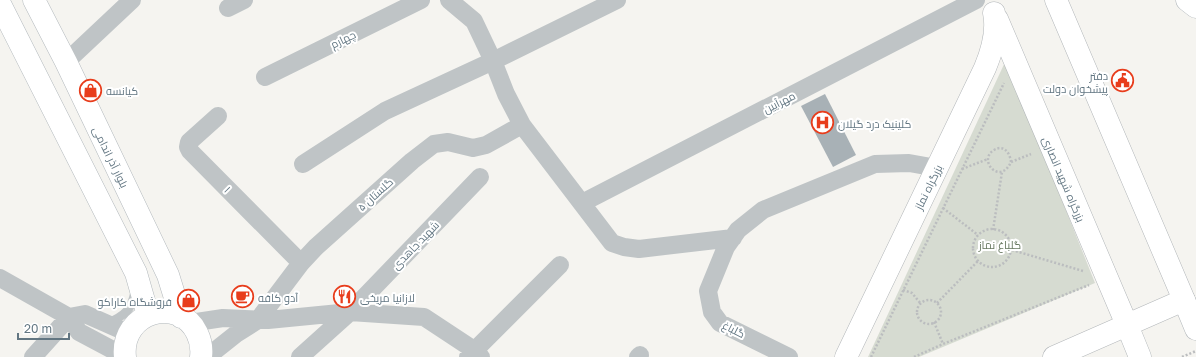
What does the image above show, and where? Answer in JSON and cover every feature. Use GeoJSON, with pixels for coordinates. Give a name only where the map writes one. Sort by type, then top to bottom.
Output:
{"type":"FeatureCollection","features":[{"type":"Feature","properties":{"kind":"main road","name":"بلوار آذر اندامی"},"geometry":{"type":"LineString","coordinates":[[34,0],[66,62],[168,276],[186,320],[196,330],[202,351],[201,357]]}},
{"type":"Feature","properties":{"kind":"main road"},"geometry":{"type":"LineString","coordinates":[[1056,0],[1196,328]]}},
{"type":"Feature","properties":{"kind":"main road"},"geometry":{"type":"LineString","coordinates":[[1187,0],[1196,7]]}},
{"type":"Feature","properties":{"kind":"main road"},"geometry":{"type":"LineString","coordinates":[[0,4],[136,274],[148,315]]}},
{"type":"Feature","properties":{"kind":"main road","name":"بزرگراه شهید انصاری"},"geometry":{"type":"LineString","coordinates":[[991,6],[1140,357]]}},
{"type":"Feature","properties":{"kind":"main road","name":"بزرگراه نماز"},"geometry":{"type":"LineString","coordinates":[[846,357],[986,64],[994,39],[995,22],[991,6]]}},
{"type":"Feature","properties":{"kind":"main road"},"geometry":{"type":"LineString","coordinates":[[1054,357],[1184,300]]}},
{"type":"Feature","properties":{"kind":"main road"},"geometry":{"type":"LineString","coordinates":[[125,356],[125,342],[128,333],[140,320],[148,315],[159,312],[170,313],[186,320]]}},
{"type":"Feature","properties":{"kind":"street"},"geometry":{"type":"LineString","coordinates":[[66,62],[132,0]]}},
{"type":"Feature","properties":{"kind":"street"},"geometry":{"type":"LineString","coordinates":[[228,8],[244,0]]}},
{"type":"Feature","properties":{"kind":"street","name":"چهارم"},"geometry":{"type":"LineString","coordinates":[[265,77],[421,0]]}},
{"type":"Feature","properties":{"kind":"street"},"geometry":{"type":"LineString","coordinates":[[449,0],[474,21],[493,61],[506,94],[522,125],[612,243],[624,247],[639,249],[733,238]]}},
{"type":"Feature","properties":{"kind":"street"},"geometry":{"type":"LineString","coordinates":[[303,164],[385,111],[493,61],[618,0]]}},
{"type":"Feature","properties":{"kind":"street","name":"مهرآیین"},"geometry":{"type":"LineString","coordinates":[[582,204],[976,0]]}},
{"type":"Feature","properties":{"kind":"street","name":"۱"},"geometry":{"type":"LineString","coordinates":[[218,116],[189,142],[188,147],[190,151],[301,263]]}},
{"type":"Feature","properties":{"kind":"street","name":"گلستان ۵"},"geometry":{"type":"LineString","coordinates":[[258,320],[301,263],[316,247],[412,161],[434,144],[448,142],[473,148],[486,145],[522,125]]}},
{"type":"Feature","properties":{"kind":"street","name":"گلباغ"},"geometry":{"type":"LineString","coordinates":[[789,357],[720,323],[712,312],[708,291],[726,247],[738,230],[763,210],[875,164],[909,163],[937,168]]}},
{"type":"Feature","properties":{"kind":"street","name":"شهید جاهدی"},"geometry":{"type":"LineString","coordinates":[[300,357],[350,312],[480,177]]}},
{"type":"Feature","properties":{"kind":"street"},"geometry":{"type":"LineString","coordinates":[[186,320],[223,318],[258,320],[350,312],[424,317],[474,355],[560,265]]}},
{"type":"Feature","properties":{"kind":"street"},"geometry":{"type":"LineString","coordinates":[[0,278],[69,317],[79,332],[125,356]]}},
{"type":"Feature","properties":{"kind":"street"},"geometry":{"type":"LineString","coordinates":[[33,357],[69,317],[85,314],[128,333]]}},
{"type":"Feature","properties":{"kind":"street"},"geometry":{"type":"LineString","coordinates":[[207,357],[236,334],[258,320]]}},
{"type":"Feature","properties":{"kind":"lane"},"geometry":{"type":"LineString","coordinates":[[106,324],[121,317],[129,309],[134,298],[136,274]]}},
{"type":"Feature","properties":{"kind":"path"},"geometry":{"type":"LineString","coordinates":[[871,357],[1014,61]]}},
{"type":"Feature","properties":{"kind":"path"},"geometry":{"type":"LineString","coordinates":[[997,148],[1004,149],[1010,154],[1011,162],[1008,168],[1002,172],[994,171],[989,166],[988,159],[991,152],[997,148]]}},
{"type":"Feature","properties":{"kind":"path"},"geometry":{"type":"LineString","coordinates":[[1011,162],[1031,154]]}},
{"type":"Feature","properties":{"kind":"path"},"geometry":{"type":"LineString","coordinates":[[962,170],[988,159]]}},
{"type":"Feature","properties":{"kind":"path"},"geometry":{"type":"LineString","coordinates":[[993,230],[1002,172]]}},
{"type":"Feature","properties":{"kind":"path"},"geometry":{"type":"LineString","coordinates":[[943,208],[978,235]]}},
{"type":"Feature","properties":{"kind":"path"},"geometry":{"type":"LineString","coordinates":[[989,229],[993,230],[1000,230],[1010,238],[1012,250],[1007,261],[996,267],[984,266],[976,258],[973,246],[978,235],[989,229]]}},
{"type":"Feature","properties":{"kind":"path"},"geometry":{"type":"LineString","coordinates":[[1012,250],[1107,278]]}},
{"type":"Feature","properties":{"kind":"path"},"geometry":{"type":"LineString","coordinates":[[937,303],[978,260]]}},
{"type":"Feature","properties":{"kind":"path"},"geometry":{"type":"LineString","coordinates":[[914,357],[1107,278]]}},
{"type":"Feature","properties":{"kind":"path"},"geometry":{"type":"LineString","coordinates":[[904,290],[912,293],[921,304]]}},
{"type":"Feature","properties":{"kind":"path"},"geometry":{"type":"LineString","coordinates":[[927,300],[937,303],[940,306],[941,313],[938,320],[932,324],[924,323],[919,318],[918,311],[921,304],[927,300]]}},
{"type":"Feature","properties":{"kind":"path"},"geometry":{"type":"LineString","coordinates":[[934,322],[943,344]]}},
{"type":"Feature","properties":{"kind":"path"},"geometry":{"type":"LineString","coordinates":[[1182,357],[1196,351]]}},
{"type":"Feature","properties":{"kind":"green space","name":"گلباغ نماز"},"geometry":{"type":"Polygon","coordinates":[[[1006,60],[1095,283],[919,357],[868,357],[1006,60]]]}},
{"type":"Feature","properties":{"kind":"building"},"geometry":{"type":"Polygon","coordinates":[[[825,94],[856,155],[833,167],[801,106],[825,94]]]}},
{"type":"Feature","properties":{"kind":"place","name":"دفتر پیشخوان دولت"},"geometry":{"type":"Point","coordinates":[1123,81]}},
{"type":"Feature","properties":{"kind":"place","name":"کیانسه"},"geometry":{"type":"Point","coordinates":[91,90]}},
{"type":"Feature","properties":{"kind":"place","name":"کلینیک درد گیلان"},"geometry":{"type":"Point","coordinates":[823,123]}},
{"type":"Feature","properties":{"kind":"place","name":"آدو کافه"},"geometry":{"type":"Point","coordinates":[243,297]}},
{"type":"Feature","properties":{"kind":"place","name":"لازانیا مریخی"},"geometry":{"type":"Point","coordinates":[344,297]}},
{"type":"Feature","properties":{"kind":"place","name":"فروشگاه کاراکو"},"geometry":{"type":"Point","coordinates":[188,301]}}]}
